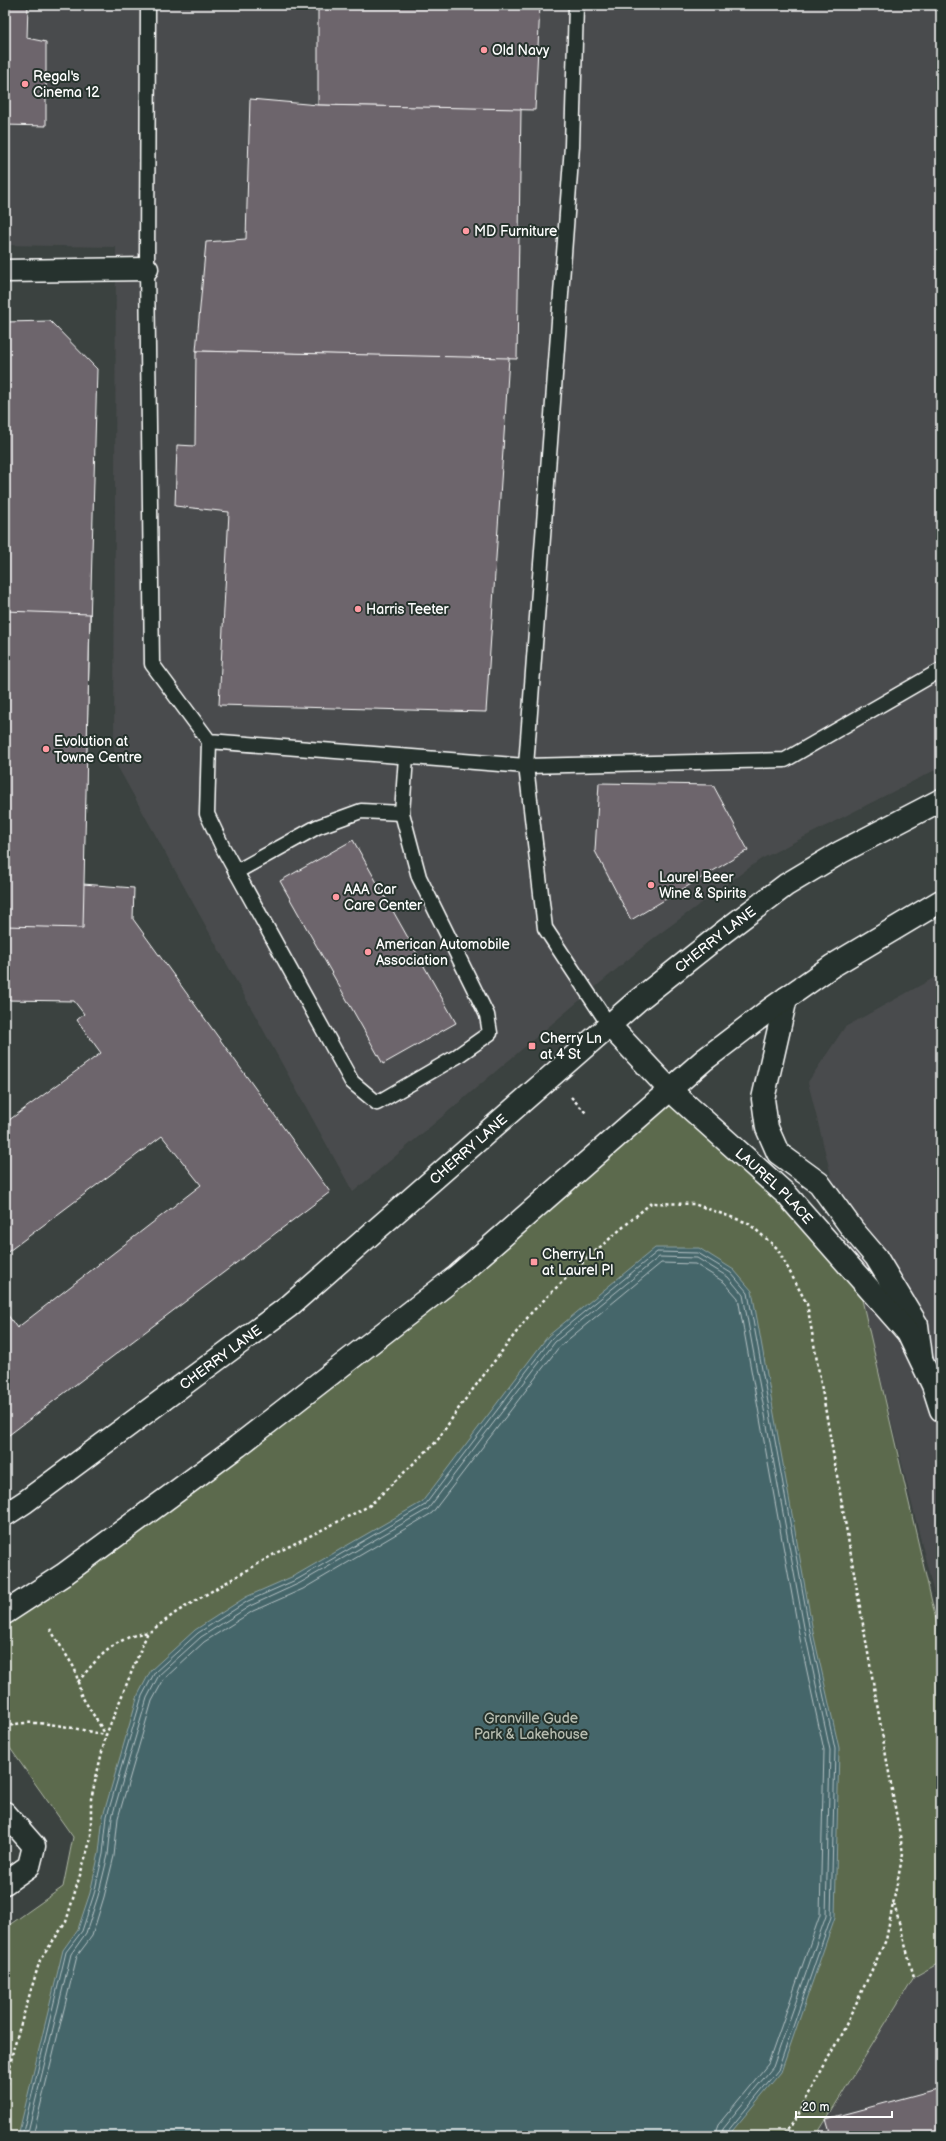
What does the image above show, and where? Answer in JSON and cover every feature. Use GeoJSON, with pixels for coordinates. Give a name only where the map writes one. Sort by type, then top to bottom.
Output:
{"type":"FeatureCollection","features":[{"type":"Feature","properties":{"kind":"main road"},"geometry":{"type":"LineString","coordinates":[[5,271],[146,269]]}},
{"type":"Feature","properties":{"kind":"main road","name":"CHERRY LANE"},"geometry":{"type":"LineString","coordinates":[[5,1515],[25,1502],[288,1307],[609,1025],[724,931],[786,885],[841,852],[941,800]]}},
{"type":"Feature","properties":{"kind":"main road"},"geometry":{"type":"LineString","coordinates":[[5,1613],[63,1575],[238,1446],[457,1276],[704,1060],[786,998],[832,966],[941,901]]}},
{"type":"Feature","properties":{"kind":"main road","name":"LAUREL PLACE"},"geometry":{"type":"LineString","coordinates":[[786,998],[763,1099],[767,1128],[778,1153],[819,1183],[876,1257],[917,1325],[922,1362]]}},
{"type":"Feature","properties":{"kind":"main road","name":"LAUREL PLACE"},"geometry":{"type":"LineString","coordinates":[[609,1025],[670,1090],[787,1195],[908,1333],[933,1385],[941,1410]]}},
{"type":"Feature","properties":{"kind":"main road"},"geometry":{"type":"LineString","coordinates":[[5,1813],[34,1846],[29,1866],[5,1883]]}},
{"type":"Feature","properties":{"kind":"lane"},"geometry":{"type":"LineString","coordinates":[[148,5],[146,269],[152,664],[209,741],[207,814],[236,872],[352,1082],[377,1104],[456,1057],[490,1033],[487,1015],[419,877],[402,813],[406,757]]}},
{"type":"Feature","properties":{"kind":"lane"},"geometry":{"type":"LineString","coordinates":[[576,5],[572,146],[526,766],[545,928],[609,1025]]}},
{"type":"Feature","properties":{"kind":"lane"},"geometry":{"type":"LineString","coordinates":[[209,741],[526,766],[785,760],[941,670]]}},
{"type":"Feature","properties":{"kind":"lane"},"geometry":{"type":"LineString","coordinates":[[236,872],[317,827],[361,811],[402,813]]}},
{"type":"Feature","properties":{"kind":"path"},"geometry":{"type":"LineString","coordinates":[[571,1097],[587,1114]]}},
{"type":"Feature","properties":{"kind":"path"},"geometry":{"type":"LineString","coordinates":[[5,2096],[13,2050],[40,1960],[66,1922],[91,1838],[91,1799],[106,1735],[147,1634],[178,1611],[278,1552],[369,1506],[437,1441],[461,1405],[508,1344],[558,1284],[651,1203],[694,1204],[748,1223],[777,1248],[807,1304],[903,1852],[886,1940],[840,2036],[793,2123],[782,2136]]}},
{"type":"Feature","properties":{"kind":"path"},"geometry":{"type":"LineString","coordinates":[[6,1566],[15,1580]]}},
{"type":"Feature","properties":{"kind":"path"},"geometry":{"type":"LineString","coordinates":[[50,1629],[75,1669],[81,1695],[106,1735]]}},
{"type":"Feature","properties":{"kind":"path"},"geometry":{"type":"LineString","coordinates":[[78,1683],[97,1658],[119,1640],[135,1634],[150,1632]]}},
{"type":"Feature","properties":{"kind":"path"},"geometry":{"type":"LineString","coordinates":[[5,1728],[33,1723],[60,1725],[106,1735]]}},
{"type":"Feature","properties":{"kind":"path"},"geometry":{"type":"LineString","coordinates":[[893,1901],[914,1977]]}},
{"type":"Feature","properties":{"kind":"shaded area"},"geometry":{"type":"Polygon","coordinates":[[[5,5],[941,5],[941,767],[761,859],[651,940],[353,1192],[114,760],[116,247],[5,245],[5,5]]]}},
{"type":"Feature","properties":{"kind":"shaded area"},"geometry":{"type":"Polygon","coordinates":[[[941,974],[941,1622],[808,1082],[845,1027],[941,974]]]}},
{"type":"Feature","properties":{"kind":"shaded area"},"geometry":{"type":"Polygon","coordinates":[[[941,1963],[941,2136],[817,2136],[914,1977],[941,1963]]]}},
{"type":"Feature","properties":{"kind":"green space","name":"Granville Gude Park & Lakehouse"},"geometry":{"type":"Polygon","coordinates":[[[670,1090],[856,1274],[941,1641],[941,1962],[914,1977],[816,2136],[5,2136],[5,1928],[63,1887],[73,1837],[5,1741],[5,1613],[583,1166],[670,1090]]]}},
{"type":"Feature","properties":{"kind":"water","name":"Granville Gude Park & Lakehouse"},"geometry":{"type":"Polygon","coordinates":[[[655,1248],[699,1248],[734,1270],[752,1291],[814,1637],[839,1748],[835,1917],[781,2072],[728,2136],[18,2136],[63,1950],[78,1929],[90,1893],[99,1853],[103,1816],[138,1695],[151,1670],[195,1630],[246,1597],[296,1575],[422,1502],[548,1336],[655,1248]]]}},
{"type":"Feature","properties":{"kind":"building","name":"Regal's Cinema 12"},"geometry":{"type":"Polygon","coordinates":[[[5,5],[28,5],[27,38],[46,42],[46,126],[5,125],[5,5]]]}},
{"type":"Feature","properties":{"kind":"building"},"geometry":{"type":"Polygon","coordinates":[[[318,5],[540,5],[535,110],[318,105],[318,5]]]}},
{"type":"Feature","properties":{"kind":"building"},"geometry":{"type":"Polygon","coordinates":[[[250,99],[318,105],[521,109],[517,359],[196,351],[206,242],[246,239],[250,99]]]}},
{"type":"Feature","properties":{"kind":"building","name":"Evolution at Towne Centre"},"geometry":{"type":"Polygon","coordinates":[[[50,321],[97,369],[83,884],[134,888],[133,919],[330,1192],[5,1438],[5,1311],[17,1328],[201,1185],[162,1136],[5,1254],[5,1123],[101,1053],[77,1020],[84,1014],[74,1001],[5,1000],[5,322],[50,321]]]}},
{"type":"Feature","properties":{"kind":"building","name":"Harris Teeter"},"geometry":{"type":"Polygon","coordinates":[[[196,351],[509,358],[486,712],[219,705],[229,512],[175,506],[177,445],[195,446],[196,351]]]}},
{"type":"Feature","properties":{"kind":"building"},"geometry":{"type":"Polygon","coordinates":[[[5,611],[90,614],[83,928],[5,926],[5,611]]]}},
{"type":"Feature","properties":{"kind":"building","name":"Laurel Beer Wine & Spirits"},"geometry":{"type":"Polygon","coordinates":[[[599,783],[713,785],[748,850],[631,920],[595,851],[599,783]]]}},
{"type":"Feature","properties":{"kind":"building","name":"American Automobile Association"},"geometry":{"type":"Polygon","coordinates":[[[353,840],[456,1023],[383,1064],[280,881],[353,840]]]}},
{"type":"Feature","properties":{"kind":"building"},"geometry":{"type":"Polygon","coordinates":[[[941,2088],[941,2136],[831,2136],[826,2119],[941,2088]]]}},
{"type":"Feature","properties":{"kind":"place","name":"Old Navy"},"geometry":{"type":"Point","coordinates":[484,50]}},
{"type":"Feature","properties":{"kind":"place","name":"Regal's Cinema 12"},"geometry":{"type":"Point","coordinates":[25,84]}},
{"type":"Feature","properties":{"kind":"place","name":"MD Furniture"},"geometry":{"type":"Point","coordinates":[466,231]}},
{"type":"Feature","properties":{"kind":"place","name":"Harris Teeter"},"geometry":{"type":"Point","coordinates":[358,609]}},
{"type":"Feature","properties":{"kind":"place","name":"Evolution at Towne Centre"},"geometry":{"type":"Point","coordinates":[46,749]}},
{"type":"Feature","properties":{"kind":"place","name":"Laurel Beer Wine & Spirits"},"geometry":{"type":"Point","coordinates":[651,885]}},
{"type":"Feature","properties":{"kind":"place","name":"AAA Car Care Center"},"geometry":{"type":"Point","coordinates":[336,897]}},
{"type":"Feature","properties":{"kind":"place","name":"American Automobile Association"},"geometry":{"type":"Point","coordinates":[368,952]}},
{"type":"Feature","properties":{"kind":"place","name":"Cherry Ln at 4 St"},"geometry":{"type":"Point","coordinates":[532,1046]}},
{"type":"Feature","properties":{"kind":"place","name":"Cherry Ln at Laurel Pl"},"geometry":{"type":"Point","coordinates":[534,1262]}}]}
